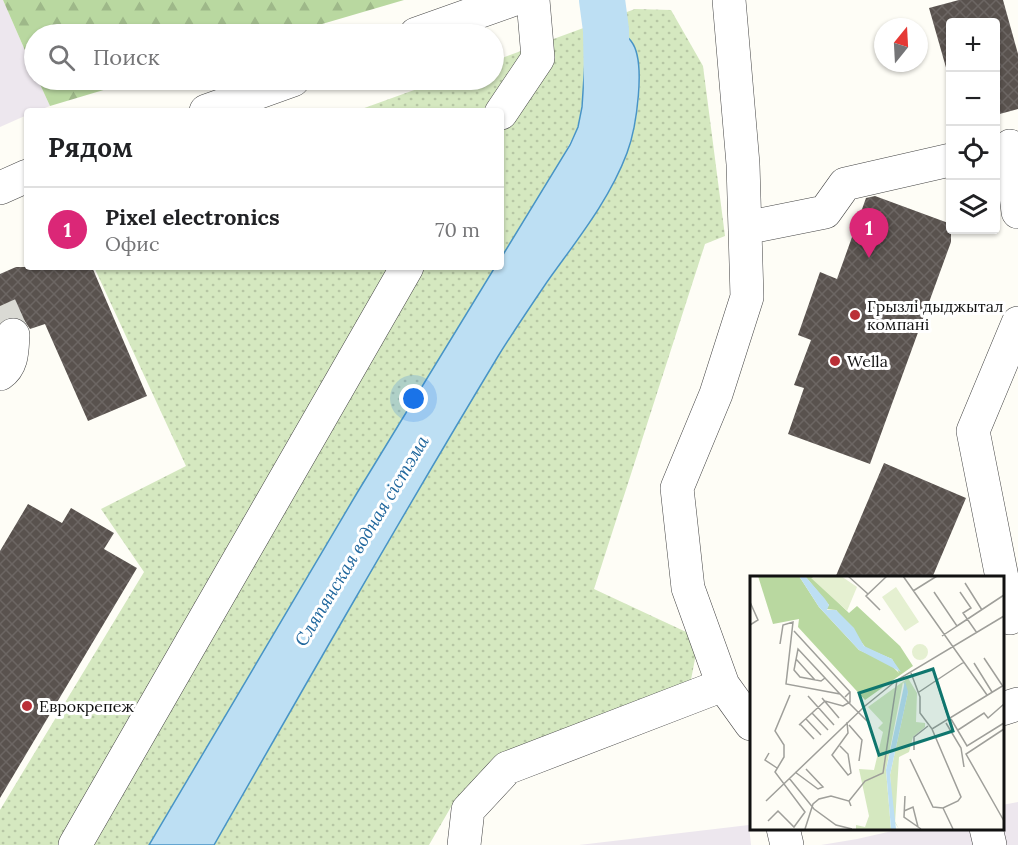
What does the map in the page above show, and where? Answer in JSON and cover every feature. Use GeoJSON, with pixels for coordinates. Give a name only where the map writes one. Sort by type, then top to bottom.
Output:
{"type":"FeatureCollection","features":[{"type":"Feature","properties":{"kind":"street"},"geometry":{"type":"LineString","coordinates":[[445,24],[512,0]]}},
{"type":"Feature","properties":{"kind":"street"},"geometry":{"type":"LineString","coordinates":[[504,109],[538,58],[533,0]]}},
{"type":"Feature","properties":{"kind":"street"},"geometry":{"type":"LineString","coordinates":[[729,0],[743,164],[747,297],[716,394],[677,488],[688,588],[723,685],[750,723]]}},
{"type":"Feature","properties":{"kind":"street"},"geometry":{"type":"LineString","coordinates":[[214,108],[264,90]]}},
{"type":"Feature","properties":{"kind":"street"},"geometry":{"type":"LineString","coordinates":[[1008,147],[1018,212]]}},
{"type":"Feature","properties":{"kind":"street"},"geometry":{"type":"LineString","coordinates":[[745,228],[825,212],[845,184],[946,161]]}},
{"type":"Feature","properties":{"kind":"street"},"geometry":{"type":"LineString","coordinates":[[0,188],[24,177]]}},
{"type":"Feature","properties":{"kind":"street"},"geometry":{"type":"LineString","coordinates":[[75,845],[405,270]]}},
{"type":"Feature","properties":{"kind":"street"},"geometry":{"type":"LineString","coordinates":[[1002,576],[973,431],[1018,323]]}},
{"type":"Feature","properties":{"kind":"street"},"geometry":{"type":"LineString","coordinates":[[0,374],[7,369],[12,354],[13,335]]}},
{"type":"Feature","properties":{"kind":"street"},"geometry":{"type":"LineString","coordinates":[[1003,579],[1011,618]]}},
{"type":"Feature","properties":{"kind":"street"},"geometry":{"type":"LineString","coordinates":[[464,845],[468,810],[507,768],[723,685]]}},
{"type":"Feature","properties":{"kind":"street"},"geometry":{"type":"LineString","coordinates":[[1003,710],[1018,704]]}},
{"type":"Feature","properties":{"kind":"street"},"geometry":{"type":"LineString","coordinates":[[783,830],[787,845]]}},
{"type":"Feature","properties":{"kind":"street"},"geometry":{"type":"LineString","coordinates":[[986,830],[990,845]]}},
{"type":"Feature","properties":{"kind":"shaded area"},"geometry":{"type":"Polygon","coordinates":[[[0,0],[3,0],[24,48],[24,90],[43,90],[50,106],[24,108],[24,116],[0,127],[0,0]]]}},
{"type":"Feature","properties":{"kind":"shaded area"},"geometry":{"type":"Polygon","coordinates":[[[1018,802],[1018,845],[821,845],[897,830],[1003,830],[1003,805],[1018,802]]]}},
{"type":"Feature","properties":{"kind":"shaded area"},"geometry":{"type":"Polygon","coordinates":[[[749,825],[751,845],[579,845],[749,825]]]}},
{"type":"Feature","properties":{"kind":"green space"},"geometry":{"type":"Polygon","coordinates":[[[3,0],[404,0],[322,24],[24,24],[24,48],[3,0]]]}},
{"type":"Feature","properties":{"kind":"green space"},"geometry":{"type":"Polygon","coordinates":[[[635,9],[671,10],[703,66],[725,236],[705,244],[594,589],[699,638],[690,685],[500,756],[455,800],[429,845],[214,845],[498,357],[528,310],[592,220],[620,170],[627,152],[638,109],[639,75],[633,46],[626,36],[584,57],[585,84],[578,127],[558,166],[504,253],[504,108],[364,108],[414,90],[504,90],[504,57],[635,9]]]}},
{"type":"Feature","properties":{"kind":"green space"},"geometry":{"type":"Polygon","coordinates":[[[43,90],[104,90],[50,106],[43,90]]]}},
{"type":"Feature","properties":{"kind":"green space"},"geometry":{"type":"Polygon","coordinates":[[[95,270],[493,270],[357,493],[149,845],[0,845],[0,810],[144,572],[101,509],[186,466],[95,270]]]}},
{"type":"Feature","properties":{"kind":"water"},"geometry":{"type":"Polygon","coordinates":[[[613,30],[626,35],[636,51],[638,64],[638,96],[630,142],[620,171],[611,188],[497,358],[389,540],[214,845],[149,845],[357,493],[493,270],[504,270],[504,253],[570,145],[578,127],[582,107],[586,46],[593,35],[613,30]]]}},
{"type":"Feature","properties":{"kind":"building"},"geometry":{"type":"Polygon","coordinates":[[[959,0],[1003,0],[1018,54],[1018,109],[1000,114],[1000,18],[946,18],[946,68],[929,8],[959,0]]]}},
{"type":"Feature","properties":{"kind":"building"},"geometry":{"type":"Polygon","coordinates":[[[875,196],[946,222],[946,234],[951,234],[951,242],[870,464],[788,434],[804,388],[794,385],[811,340],[798,335],[820,272],[837,279],[866,198],[875,196]]]}},
{"type":"Feature","properties":{"kind":"building"},"geometry":{"type":"Polygon","coordinates":[[[16,267],[24,267],[24,270],[93,270],[147,396],[88,421],[45,324],[30,329],[24,320],[13,316],[0,322],[0,274],[16,267]]]}},
{"type":"Feature","properties":{"kind":"building"},"geometry":{"type":"Polygon","coordinates":[[[884,463],[966,498],[933,576],[836,576],[884,463]]]}},
{"type":"Feature","properties":{"kind":"building"},"geometry":{"type":"Polygon","coordinates":[[[28,504],[62,523],[71,508],[114,533],[104,549],[137,568],[0,798],[0,551],[28,504]]]}},
{"type":"Feature","properties":{"kind":"waterway","name":"Сляпянская водная сістэма"},"geometry":{"type":"LineString","coordinates":[[602,0],[606,30],[607,94]]}},
{"type":"Feature","properties":{"kind":"tunnel"},"geometry":{"type":"LineString","coordinates":[[0,306],[13,335]]}},
{"type":"Feature","properties":{"kind":"place","name":"Pixel electronics"},"geometry":{"type":"Point","coordinates":[869,258]}},
{"type":"Feature","properties":{"kind":"place","name":"Грызлі дыджытал компані"},"geometry":{"type":"Point","coordinates":[855,315]}},
{"type":"Feature","properties":{"kind":"place","name":"Wella"},"geometry":{"type":"Point","coordinates":[835,361]}},
{"type":"Feature","properties":{"kind":"place","name":"Еврокрепеж"},"geometry":{"type":"Point","coordinates":[27,706]}}]}
